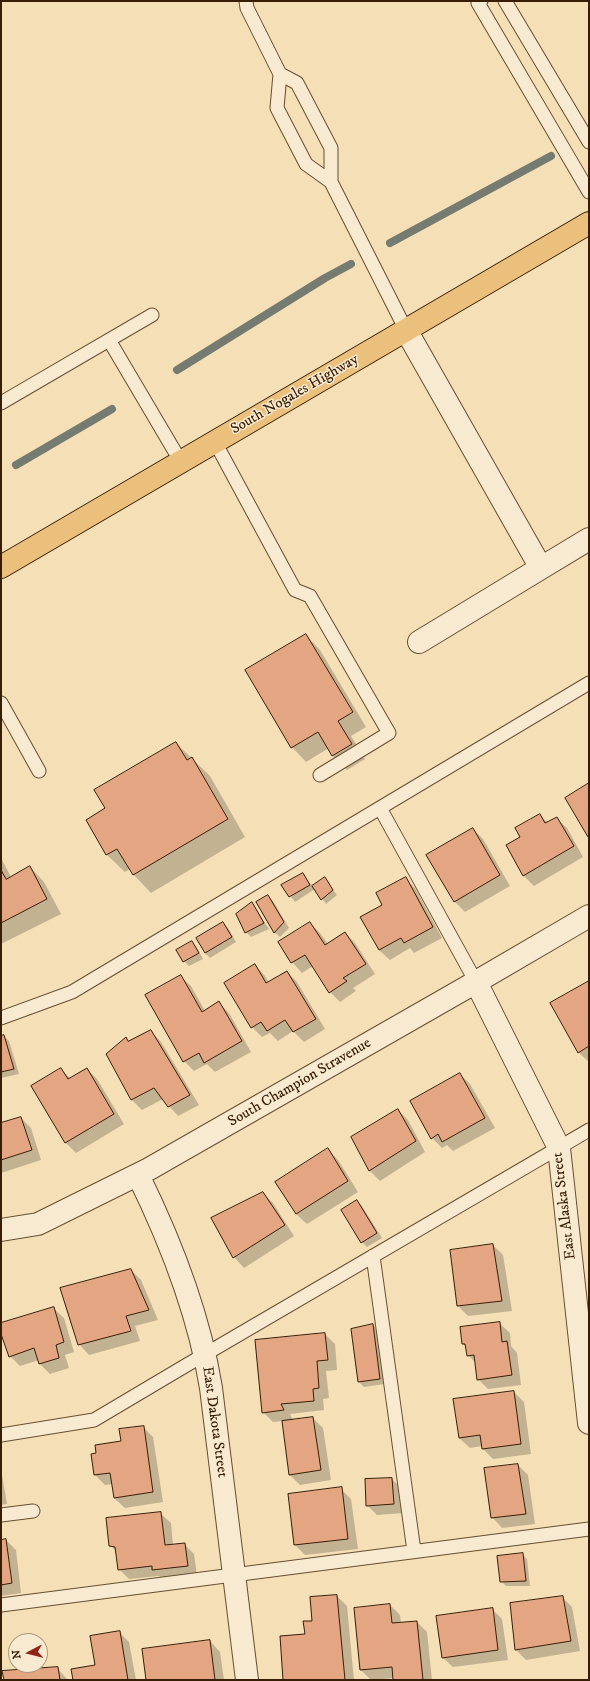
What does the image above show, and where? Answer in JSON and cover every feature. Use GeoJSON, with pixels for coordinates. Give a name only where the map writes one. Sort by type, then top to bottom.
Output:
{"type":"FeatureCollection","features":[{"type":"Feature","properties":{"kind":"main road","name":"South Nogales Highway"},"geometry":{"type":"LineString","coordinates":[[1,567],[589,223]]}},
{"type":"Feature","properties":{"kind":"street"},"geometry":{"type":"LineString","coordinates":[[406,330],[541,568]]}},
{"type":"Feature","properties":{"kind":"street"},"geometry":{"type":"LineString","coordinates":[[419,642],[589,539]]}},
{"type":"Feature","properties":{"kind":"street","name":"South Champion Stravenue"},"geometry":{"type":"LineString","coordinates":[[1,1230],[38,1224],[138,1175],[589,916]]}},
{"type":"Feature","properties":{"kind":"street","name":"East Alaska Street"},"geometry":{"type":"LineString","coordinates":[[476,982],[559,1148],[589,1423]]}},
{"type":"Feature","properties":{"kind":"street","name":"East Dakota Street"},"geometry":{"type":"LineString","coordinates":[[138,1175],[182,1277],[206,1354],[247,1680]]}},
{"type":"Feature","properties":{"kind":"lane"},"geometry":{"type":"LineString","coordinates":[[246,1],[247,8],[280,74],[277,108],[306,164],[331,182]]}},
{"type":"Feature","properties":{"kind":"lane"},"geometry":{"type":"LineString","coordinates":[[481,1],[478,3],[589,192]]}},
{"type":"Feature","properties":{"kind":"lane"},"geometry":{"type":"LineString","coordinates":[[505,1],[589,142]]}},
{"type":"Feature","properties":{"kind":"lane"},"geometry":{"type":"LineString","coordinates":[[280,74],[297,83],[331,148],[331,182],[406,330]]}},
{"type":"Feature","properties":{"kind":"lane"},"geometry":{"type":"LineString","coordinates":[[1,403],[152,315]]}},
{"type":"Feature","properties":{"kind":"lane"},"geometry":{"type":"LineString","coordinates":[[109,340],[181,462]]}},
{"type":"Feature","properties":{"kind":"lane"},"geometry":{"type":"LineString","coordinates":[[216,442],[295,590],[310,596],[389,732],[320,775]]}},
{"type":"Feature","properties":{"kind":"lane"},"geometry":{"type":"LineString","coordinates":[[1,1018],[72,992],[589,683]]}},
{"type":"Feature","properties":{"kind":"lane"},"geometry":{"type":"LineString","coordinates":[[3,709],[39,771]]}},
{"type":"Feature","properties":{"kind":"lane"},"geometry":{"type":"LineString","coordinates":[[380,808],[476,982]]}},
{"type":"Feature","properties":{"kind":"lane"},"geometry":{"type":"LineString","coordinates":[[1,1435],[94,1420],[589,1130]]}},
{"type":"Feature","properties":{"kind":"lane"},"geometry":{"type":"LineString","coordinates":[[373,1256],[414,1551]]}},
{"type":"Feature","properties":{"kind":"lane"},"geometry":{"type":"LineString","coordinates":[[1,1515],[33,1511]]}},
{"type":"Feature","properties":{"kind":"lane"},"geometry":{"type":"LineString","coordinates":[[1,1605],[589,1529]]}},
{"type":"Feature","properties":{"kind":"building"},"geometry":{"type":"Polygon","coordinates":[[[306,634],[353,712],[338,721],[352,744],[332,756],[318,732],[291,748],[245,670],[306,634]]]}},
{"type":"Feature","properties":{"kind":"building"},"geometry":{"type":"Polygon","coordinates":[[[176,742],[187,760],[192,757],[228,819],[133,875],[117,849],[106,855],[86,820],[105,808],[94,790],[176,742]]]}},
{"type":"Feature","properties":{"kind":"building"},"geometry":{"type":"Polygon","coordinates":[[[589,783],[589,836],[588,837],[565,798],[589,783]]]}},
{"type":"Feature","properties":{"kind":"building"},"geometry":{"type":"Polygon","coordinates":[[[540,814],[545,823],[557,817],[574,846],[523,876],[506,845],[520,837],[515,828],[540,814]]]}},
{"type":"Feature","properties":{"kind":"building"},"geometry":{"type":"Polygon","coordinates":[[[473,828],[500,875],[454,902],[426,855],[473,828]]]}},
{"type":"Feature","properties":{"kind":"building"},"geometry":{"type":"Polygon","coordinates":[[[30,866],[47,899],[1,923],[1,870],[6,879],[30,866]]]}},
{"type":"Feature","properties":{"kind":"building"},"geometry":{"type":"Polygon","coordinates":[[[303,873],[310,885],[289,897],[281,885],[303,873]]]}},
{"type":"Feature","properties":{"kind":"building"},"geometry":{"type":"Polygon","coordinates":[[[325,877],[333,890],[321,900],[312,886],[325,877]]]}},
{"type":"Feature","properties":{"kind":"building"},"geometry":{"type":"Polygon","coordinates":[[[406,877],[433,927],[404,943],[401,938],[379,950],[360,917],[382,905],[376,893],[406,877]]]}},
{"type":"Feature","properties":{"kind":"building"},"geometry":{"type":"Polygon","coordinates":[[[268,895],[284,922],[274,933],[256,902],[268,895]]]}},
{"type":"Feature","properties":{"kind":"building"},"geometry":{"type":"Polygon","coordinates":[[[252,902],[264,923],[245,933],[236,914],[252,902]]]}},
{"type":"Feature","properties":{"kind":"building"},"geometry":{"type":"Polygon","coordinates":[[[223,922],[232,937],[205,953],[196,938],[223,922]]]}},
{"type":"Feature","properties":{"kind":"building"},"geometry":{"type":"Polygon","coordinates":[[[310,922],[325,945],[345,932],[366,964],[343,978],[347,981],[329,993],[305,955],[291,963],[278,942],[310,922]]]}},
{"type":"Feature","properties":{"kind":"building"},"geometry":{"type":"Polygon","coordinates":[[[192,941],[199,953],[183,962],[176,950],[192,941]]]}},
{"type":"Feature","properties":{"kind":"building"},"geometry":{"type":"Polygon","coordinates":[[[255,964],[266,983],[287,971],[316,1019],[293,1032],[285,1020],[267,1031],[261,1022],[251,1028],[224,983],[255,964]]]}},
{"type":"Feature","properties":{"kind":"building"},"geometry":{"type":"Polygon","coordinates":[[[181,975],[202,1012],[219,1001],[242,1041],[204,1063],[199,1053],[183,1062],[145,995],[181,975]]]}},
{"type":"Feature","properties":{"kind":"building"},"geometry":{"type":"Polygon","coordinates":[[[589,981],[589,1046],[578,1053],[550,1003],[589,981]]]}},
{"type":"Feature","properties":{"kind":"building"},"geometry":{"type":"Polygon","coordinates":[[[151,1030],[190,1095],[168,1107],[154,1088],[131,1100],[106,1054],[126,1037],[128,1041],[151,1030]]]}},
{"type":"Feature","properties":{"kind":"building"},"geometry":{"type":"Polygon","coordinates":[[[4,1035],[14,1069],[1,1072],[1,1036],[4,1035]]]}},
{"type":"Feature","properties":{"kind":"building"},"geometry":{"type":"Polygon","coordinates":[[[61,1068],[68,1079],[87,1068],[114,1114],[65,1143],[31,1086],[61,1068]]]}},
{"type":"Feature","properties":{"kind":"building"},"geometry":{"type":"Polygon","coordinates":[[[460,1073],[485,1118],[442,1142],[438,1134],[431,1139],[410,1101],[460,1073]]]}},
{"type":"Feature","properties":{"kind":"building"},"geometry":{"type":"Polygon","coordinates":[[[398,1109],[416,1141],[369,1171],[351,1137],[398,1109]]]}},
{"type":"Feature","properties":{"kind":"building"},"geometry":{"type":"Polygon","coordinates":[[[21,1117],[32,1150],[1,1160],[1,1123],[21,1117]]]}},
{"type":"Feature","properties":{"kind":"building"},"geometry":{"type":"Polygon","coordinates":[[[328,1148],[348,1181],[296,1214],[275,1182],[328,1148]]]}},
{"type":"Feature","properties":{"kind":"building"},"geometry":{"type":"Polygon","coordinates":[[[263,1192],[285,1225],[233,1258],[211,1218],[263,1192]]]}},
{"type":"Feature","properties":{"kind":"building"},"geometry":{"type":"Polygon","coordinates":[[[357,1200],[377,1233],[361,1243],[341,1210],[357,1200]]]}},
{"type":"Feature","properties":{"kind":"building"},"geometry":{"type":"Polygon","coordinates":[[[493,1244],[502,1301],[457,1306],[450,1250],[493,1244]]]}},
{"type":"Feature","properties":{"kind":"building"},"geometry":{"type":"Polygon","coordinates":[[[131,1269],[149,1310],[126,1316],[131,1331],[78,1345],[60,1288],[131,1269]]]}},
{"type":"Feature","properties":{"kind":"building"},"geometry":{"type":"Polygon","coordinates":[[[54,1307],[64,1342],[56,1345],[59,1358],[39,1364],[34,1348],[9,1357],[1,1334],[1,1323],[54,1307]]]}},
{"type":"Feature","properties":{"kind":"building"},"geometry":{"type":"Polygon","coordinates":[[[500,1322],[502,1342],[507,1341],[512,1375],[477,1380],[474,1355],[467,1356],[465,1344],[462,1344],[460,1327],[500,1322]]]}},
{"type":"Feature","properties":{"kind":"building"},"geometry":{"type":"Polygon","coordinates":[[[373,1324],[380,1379],[358,1382],[351,1329],[373,1324]]]}},
{"type":"Feature","properties":{"kind":"building"},"geometry":{"type":"Polygon","coordinates":[[[325,1333],[328,1360],[317,1361],[319,1388],[313,1389],[314,1401],[281,1404],[284,1410],[262,1413],[255,1340],[325,1333]]]}},
{"type":"Feature","properties":{"kind":"building"},"geometry":{"type":"Polygon","coordinates":[[[514,1391],[521,1444],[482,1449],[480,1435],[459,1438],[453,1399],[514,1391]]]}},
{"type":"Feature","properties":{"kind":"building"},"geometry":{"type":"Polygon","coordinates":[[[313,1417],[321,1470],[289,1475],[282,1421],[313,1417]]]}},
{"type":"Feature","properties":{"kind":"building"},"geometry":{"type":"Polygon","coordinates":[[[144,1426],[153,1492],[114,1498],[110,1473],[94,1475],[91,1454],[96,1453],[95,1445],[121,1441],[119,1429],[144,1426]]]}},
{"type":"Feature","properties":{"kind":"building"},"geometry":{"type":"Polygon","coordinates":[[[518,1464],[526,1514],[491,1518],[484,1468],[518,1464]]]}},
{"type":"Feature","properties":{"kind":"building"},"geometry":{"type":"Polygon","coordinates":[[[392,1478],[394,1504],[366,1506],[365,1479],[392,1478]]]}},
{"type":"Feature","properties":{"kind":"building"},"geometry":{"type":"Polygon","coordinates":[[[342,1487],[348,1539],[294,1545],[288,1494],[342,1487]]]}},
{"type":"Feature","properties":{"kind":"building"},"geometry":{"type":"Polygon","coordinates":[[[161,1512],[165,1545],[185,1543],[188,1566],[152,1570],[152,1566],[118,1570],[115,1547],[109,1546],[106,1518],[161,1512]]]}},
{"type":"Feature","properties":{"kind":"building"},"geometry":{"type":"Polygon","coordinates":[[[6,1539],[12,1583],[1,1585],[1,1540],[6,1539]]]}},
{"type":"Feature","properties":{"kind":"building"},"geometry":{"type":"Polygon","coordinates":[[[523,1553],[526,1581],[500,1582],[497,1556],[523,1553]]]}},
{"type":"Feature","properties":{"kind":"building"},"geometry":{"type":"Polygon","coordinates":[[[337,1595],[345,1680],[283,1680],[280,1636],[305,1634],[303,1621],[312,1621],[310,1597],[337,1595]]]}},
{"type":"Feature","properties":{"kind":"building"},"geometry":{"type":"Polygon","coordinates":[[[563,1596],[571,1641],[515,1650],[510,1603],[563,1596]]]}},
{"type":"Feature","properties":{"kind":"building"},"geometry":{"type":"Polygon","coordinates":[[[390,1604],[392,1623],[417,1621],[423,1680],[393,1680],[392,1667],[360,1670],[354,1608],[390,1604]]]}},
{"type":"Feature","properties":{"kind":"building"},"geometry":{"type":"Polygon","coordinates":[[[493,1608],[498,1650],[442,1658],[436,1616],[493,1608]]]}},
{"type":"Feature","properties":{"kind":"building"},"geometry":{"type":"Polygon","coordinates":[[[120,1631],[128,1680],[73,1680],[71,1669],[95,1665],[90,1636],[120,1631]]]}},
{"type":"Feature","properties":{"kind":"building"},"geometry":{"type":"Polygon","coordinates":[[[210,1640],[215,1680],[146,1680],[142,1649],[210,1640]]]}},
{"type":"Feature","properties":{"kind":"building"},"geometry":{"type":"Polygon","coordinates":[[[58,1667],[60,1680],[4,1680],[2,1671],[8,1671],[8,1673],[48,1673],[48,1668],[58,1667]]]}},
{"type":"Feature","properties":{"kind":"waterway"},"geometry":{"type":"LineString","coordinates":[[390,243],[551,156]]}},
{"type":"Feature","properties":{"kind":"waterway"},"geometry":{"type":"LineString","coordinates":[[177,370],[325,278],[351,264]]}},
{"type":"Feature","properties":{"kind":"waterway"},"geometry":{"type":"LineString","coordinates":[[16,465],[112,409]]}}]}
